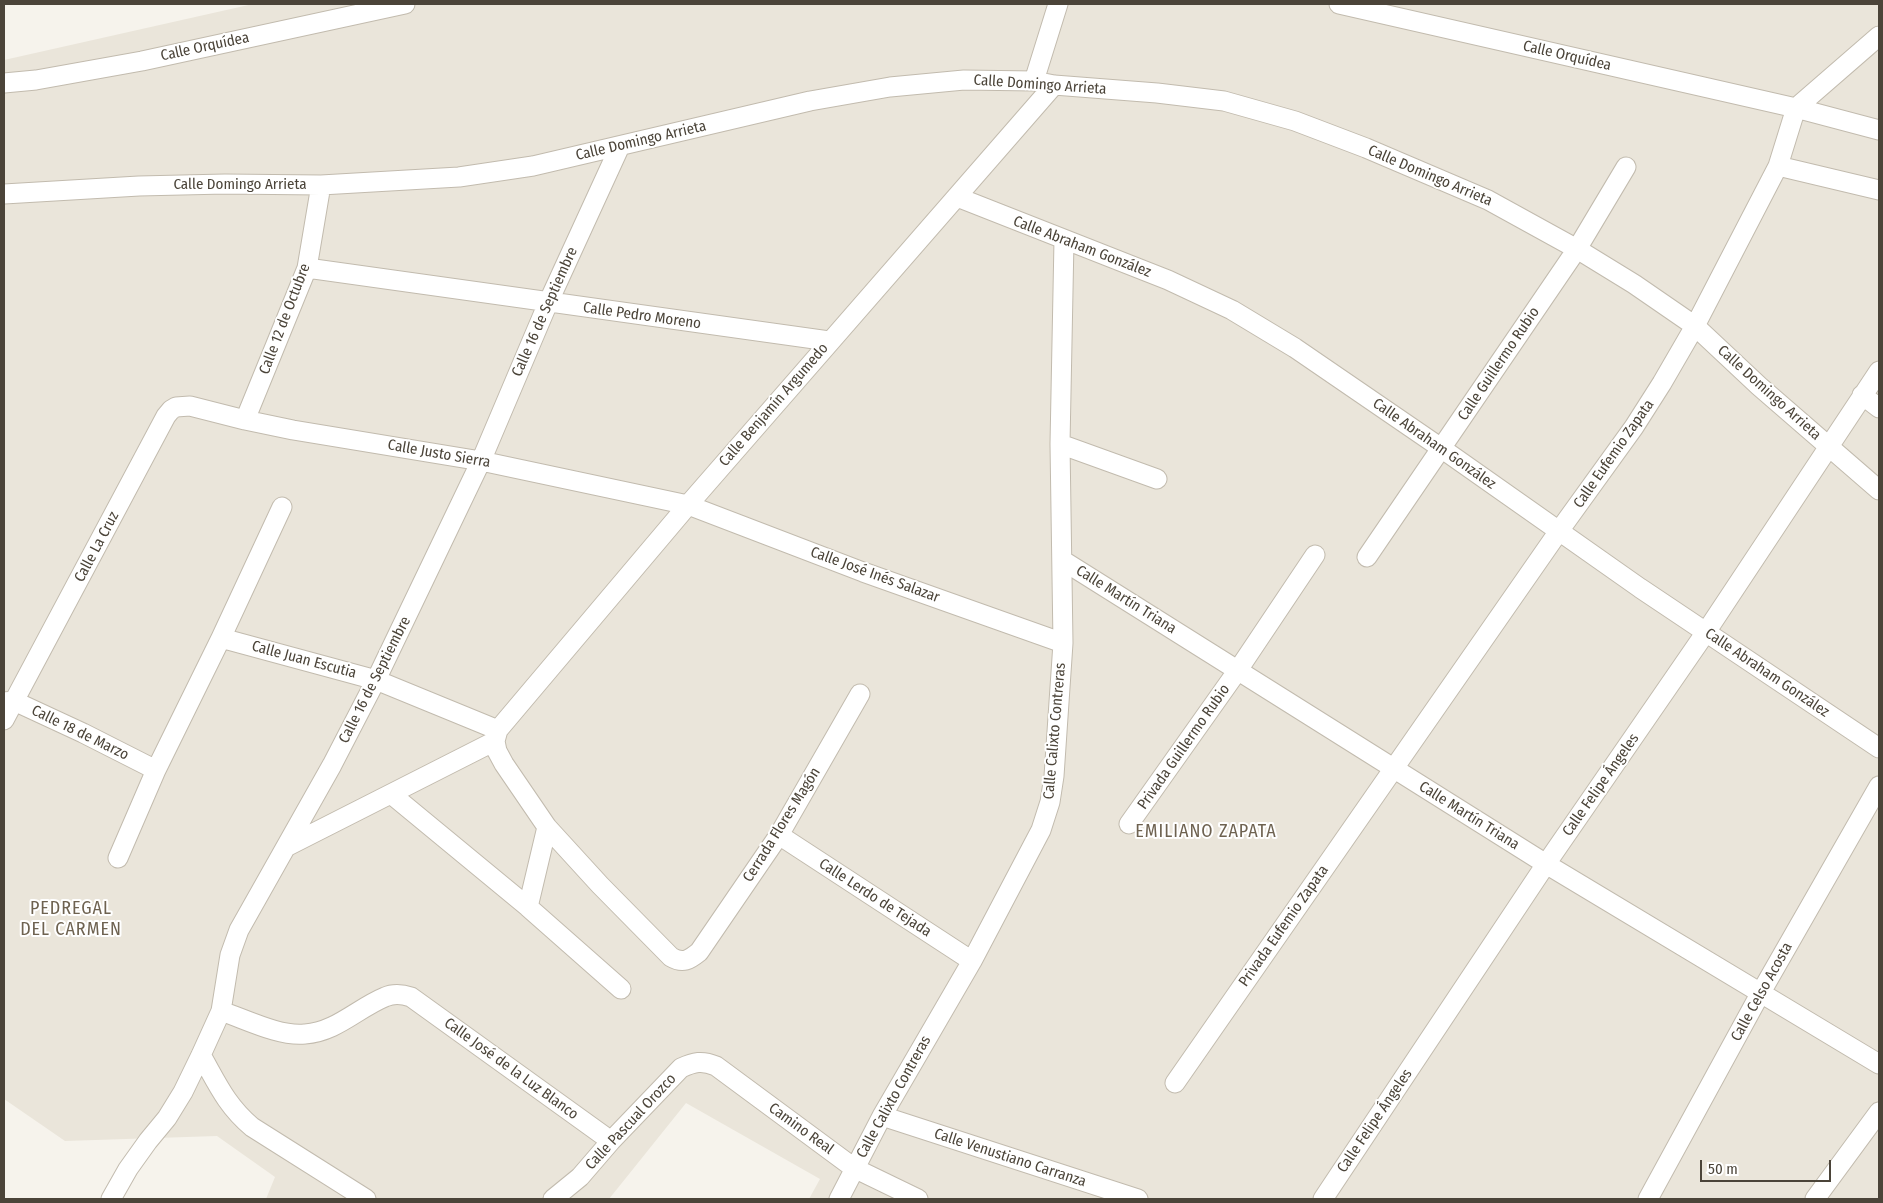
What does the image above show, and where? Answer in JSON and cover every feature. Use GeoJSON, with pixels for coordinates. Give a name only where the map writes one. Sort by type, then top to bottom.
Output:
{"type":"FeatureCollection","features":[{"type":"Feature","properties":{"kind":"street","name":"Calle Orquídea"},"geometry":{"type":"LineString","coordinates":[[4,83],[36,80],[142,61],[405,4]]}},
{"type":"Feature","properties":{"kind":"street"},"geometry":{"type":"LineString","coordinates":[[1034,81],[1058,4]]}},
{"type":"Feature","properties":{"kind":"street","name":"Calle Orquídea"},"geometry":{"type":"LineString","coordinates":[[1346,5],[1794,112],[1879,130]]}},
{"type":"Feature","properties":{"kind":"street"},"geometry":{"type":"LineString","coordinates":[[1794,112],[1879,36]]}},
{"type":"Feature","properties":{"kind":"street","name":"Calle Domingo Arrieta"},"geometry":{"type":"LineString","coordinates":[[4,194],[140,186],[321,185],[459,177],[533,166],[810,101],[890,87],[964,80],[1034,81],[1054,85],[1157,93],[1224,101],[1295,121],[1366,148],[1488,200],[1577,249],[1634,284],[1694,326],[1828,447],[1879,490]]}},
{"type":"Feature","properties":{"kind":"street","name":"Calle Benjamín Argumedo"},"geometry":{"type":"LineString","coordinates":[[497,735],[688,505],[1054,85]]}},
{"type":"Feature","properties":{"kind":"street","name":"Calle Eufemio Zapata"},"geometry":{"type":"LineString","coordinates":[[1394,768],[1634,427],[1662,383],[1694,326],[1780,159],[1794,112]]}},
{"type":"Feature","properties":{"kind":"street","name":"Calle 16 de Septiembre"},"geometry":{"type":"LineString","coordinates":[[111,1199],[128,1169],[167,1118],[184,1092],[221,1011],[230,955],[239,930],[332,765],[376,680],[481,461],[548,303],[620,146]]}},
{"type":"Feature","properties":{"kind":"street"},"geometry":{"type":"LineString","coordinates":[[1780,159],[1879,190]]}},
{"type":"Feature","properties":{"kind":"street","name":"Calle Guillermo Rubio"},"geometry":{"type":"LineString","coordinates":[[1367,557],[1577,249],[1626,167]]}},
{"type":"Feature","properties":{"kind":"street","name":"Calle 12 de Octubre"},"geometry":{"type":"LineString","coordinates":[[245,420],[307,268],[321,185]]}},
{"type":"Feature","properties":{"kind":"street","name":"Calle Abraham González"},"geometry":{"type":"LineString","coordinates":[[957,197],[1168,280],[1232,310],[1295,348],[1559,532],[1879,748]]}},
{"type":"Feature","properties":{"kind":"street","name":"Calle Calixto Contreras"},"geometry":{"type":"LineString","coordinates":[[839,1199],[882,1116],[972,961],[1041,830],[1050,802],[1054,776],[1063,643],[1060,444],[1064,240]]}},
{"type":"Feature","properties":{"kind":"street","name":"Calle Pedro Moreno"},"geometry":{"type":"LineString","coordinates":[[307,268],[829,342]]}},
{"type":"Feature","properties":{"kind":"street","name":"Calle Felipe Ángeles"},"geometry":{"type":"LineString","coordinates":[[1323,1199],[1546,864],[1706,632],[1879,371]]}},
{"type":"Feature","properties":{"kind":"street"},"geometry":{"type":"LineString","coordinates":[[1862,395],[1879,408]]}},
{"type":"Feature","properties":{"kind":"street","name":"Calle Justo Sierra"},"geometry":{"type":"LineString","coordinates":[[190,406],[245,420],[481,461],[688,505]]}},
{"type":"Feature","properties":{"kind":"street","name":"Calle La Cruz"},"geometry":{"type":"LineString","coordinates":[[4,720],[9,702],[166,416],[176,407],[190,406]]}},
{"type":"Feature","properties":{"kind":"street"},"geometry":{"type":"LineString","coordinates":[[1060,444],[1157,479]]}},
{"type":"Feature","properties":{"kind":"street","name":"Calle José Inés Salazar"},"geometry":{"type":"LineString","coordinates":[[688,505],[863,572],[1063,643]]}},
{"type":"Feature","properties":{"kind":"street"},"geometry":{"type":"LineString","coordinates":[[118,858],[156,770],[221,638],[282,507]]}},
{"type":"Feature","properties":{"kind":"street"},"geometry":{"type":"LineString","coordinates":[[1238,670],[1315,555]]}},
{"type":"Feature","properties":{"kind":"street","name":"Calle Martín Triana"},"geometry":{"type":"LineString","coordinates":[[1062,560],[1546,864],[1879,1064]]}},
{"type":"Feature","properties":{"kind":"street","name":"Calle Juan Escutia"},"geometry":{"type":"LineString","coordinates":[[221,638],[376,680],[497,735]]}},
{"type":"Feature","properties":{"kind":"street","name":"Privada Guillermo Rubio"},"geometry":{"type":"LineString","coordinates":[[1129,824],[1238,670]]}},
{"type":"Feature","properties":{"kind":"street","name":"Cerrada Flores Magón"},"geometry":{"type":"LineString","coordinates":[[547,827],[600,885],[672,957],[684,962],[699,952],[779,835],[860,694]]}},
{"type":"Feature","properties":{"kind":"street","name":"Calle 18 de Marzo"},"geometry":{"type":"LineString","coordinates":[[9,702],[82,733],[156,770]]}},
{"type":"Feature","properties":{"kind":"street"},"geometry":{"type":"LineString","coordinates":[[286,847],[391,794],[497,735],[497,751],[504,764],[547,827],[528,907]]}},
{"type":"Feature","properties":{"kind":"street","name":"Privada Eufemio Zapata"},"geometry":{"type":"LineString","coordinates":[[1175,1083],[1394,768]]}},
{"type":"Feature","properties":{"kind":"street","name":"Calle Celso Acosta"},"geometry":{"type":"LineString","coordinates":[[1648,1199],[1760,994],[1879,786]]}},
{"type":"Feature","properties":{"kind":"street"},"geometry":{"type":"LineString","coordinates":[[391,794],[528,907],[621,990]]}},
{"type":"Feature","properties":{"kind":"street","name":"Calle Lerdo de Tejada"},"geometry":{"type":"LineString","coordinates":[[779,835],[972,961]]}},
{"type":"Feature","properties":{"kind":"street","name":"Calle José de la Luz Blanco"},"geometry":{"type":"LineString","coordinates":[[221,1011],[285,1033],[306,1034],[348,1019],[385,997],[395,994],[411,996],[611,1141]]}},
{"type":"Feature","properties":{"kind":"street"},"geometry":{"type":"LineString","coordinates":[[201,1055],[224,1097],[237,1114],[252,1127],[366,1199]]}},
{"type":"Feature","properties":{"kind":"street","name":"Calle Pascual Orozco"},"geometry":{"type":"LineString","coordinates":[[553,1199],[580,1177],[611,1141],[681,1068],[693,1062],[705,1061],[716,1066]]}},
{"type":"Feature","properties":{"kind":"street","name":"Camino Real"},"geometry":{"type":"LineString","coordinates":[[716,1066],[854,1168],[918,1199]]}},
{"type":"Feature","properties":{"kind":"street"},"geometry":{"type":"LineString","coordinates":[[1815,1199],[1879,1112]]}},
{"type":"Feature","properties":{"kind":"street","name":"Calle Venustiano Carranza"},"geometry":{"type":"LineString","coordinates":[[882,1116],[1138,1199]]}},
{"type":"Feature","properties":{"kind":"shaded area"},"geometry":{"type":"Polygon","coordinates":[[[253,4],[1879,4],[1879,1199],[809,1199],[820,1179],[686,1103],[609,1199],[266,1199],[275,1177],[217,1136],[65,1141],[4,1099],[4,60],[253,4]]]}},
{"type":"Feature","properties":{"kind":"district","name":"EMILIANO ZAPATA"},"geometry":{"type":"Point","coordinates":[1206,832]}},
{"type":"Feature","properties":{"kind":"district","name":"PEDREGAL DEL CARMEN"},"geometry":{"type":"Point","coordinates":[71,920]}}]}
